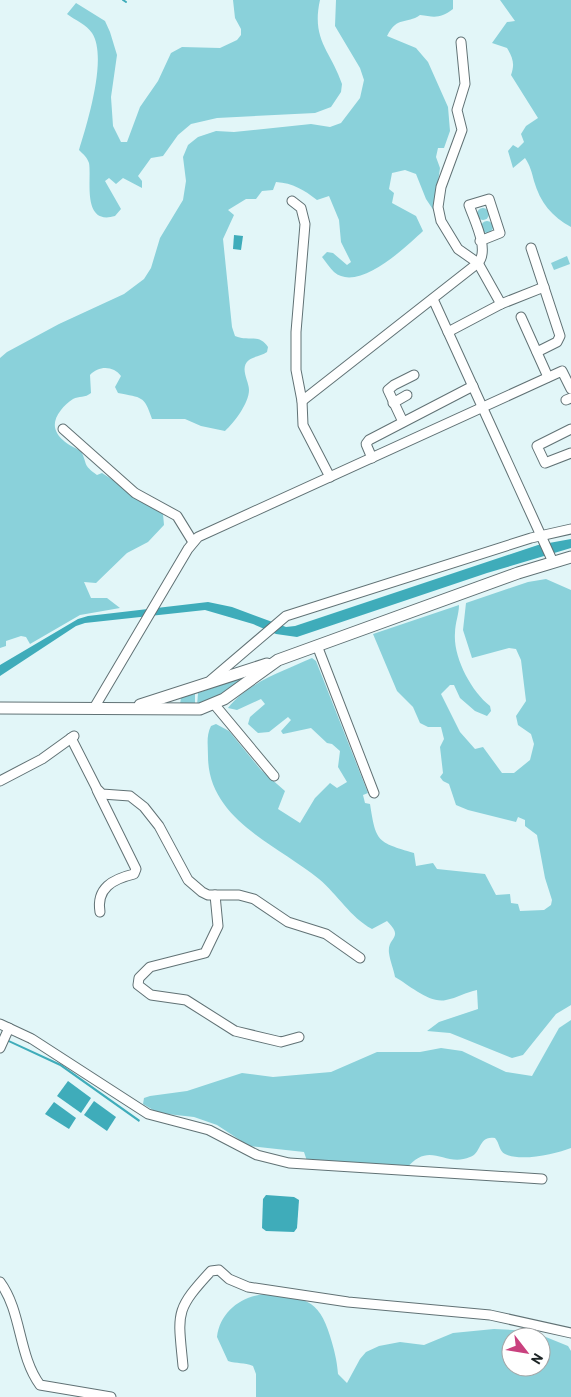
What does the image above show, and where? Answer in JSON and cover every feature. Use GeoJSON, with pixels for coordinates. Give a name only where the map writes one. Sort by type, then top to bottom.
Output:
{"type":"FeatureCollection","features":[{"type":"Feature","properties":{"kind":"main road"},"geometry":{"type":"LineString","coordinates":[[131,708],[318,648],[552,558],[571,557]]}},
{"type":"Feature","properties":{"kind":"main road"},"geometry":{"type":"LineString","coordinates":[[0,708],[200,709],[214,704],[278,660]]}},
{"type":"Feature","properties":{"kind":"street"},"geometry":{"type":"LineString","coordinates":[[461,42],[465,84],[457,110],[462,130],[441,187],[438,206],[441,221],[458,250],[478,263],[501,304]]}},
{"type":"Feature","properties":{"kind":"street"},"geometry":{"type":"LineString","coordinates":[[302,401],[478,263],[482,253],[469,205],[490,199],[500,233],[480,241]]}},
{"type":"Feature","properties":{"kind":"street"},"geometry":{"type":"LineString","coordinates":[[292,201],[301,208],[305,224],[295,356],[302,401],[303,425],[330,478]]}},
{"type":"Feature","properties":{"kind":"street"},"geometry":{"type":"LineString","coordinates":[[532,248],[560,336],[557,342],[537,352]]}},
{"type":"Feature","properties":{"kind":"street"},"geometry":{"type":"LineString","coordinates":[[448,332],[501,304],[544,287]]}},
{"type":"Feature","properties":{"kind":"street"},"geometry":{"type":"LineString","coordinates":[[433,299],[552,558]]}},
{"type":"Feature","properties":{"kind":"street"},"geometry":{"type":"LineString","coordinates":[[521,317],[548,377]]}},
{"type":"Feature","properties":{"kind":"street"},"geometry":{"type":"LineString","coordinates":[[94,708],[193,542],[562,371],[571,389]]}},
{"type":"Feature","properties":{"kind":"street"},"geometry":{"type":"LineString","coordinates":[[403,422],[388,393],[390,388],[414,375]]}},
{"type":"Feature","properties":{"kind":"street"},"geometry":{"type":"LineString","coordinates":[[372,458],[366,444],[369,440],[474,386]]}},
{"type":"Feature","properties":{"kind":"street"},"geometry":{"type":"LineString","coordinates":[[393,403],[407,395]]}},
{"type":"Feature","properties":{"kind":"street"},"geometry":{"type":"LineString","coordinates":[[63,428],[135,493],[177,516],[193,542]]}},
{"type":"Feature","properties":{"kind":"street"},"geometry":{"type":"LineString","coordinates":[[571,429],[537,446],[545,463],[571,453]]}},
{"type":"Feature","properties":{"kind":"street"},"geometry":{"type":"LineString","coordinates":[[207,684],[286,616],[571,529]]}},
{"type":"Feature","properties":{"kind":"street"},"geometry":{"type":"LineString","coordinates":[[318,648],[374,793]]}},
{"type":"Feature","properties":{"kind":"street"},"geometry":{"type":"LineString","coordinates":[[214,704],[274,776]]}},
{"type":"Feature","properties":{"kind":"street"},"geometry":{"type":"LineString","coordinates":[[0,781],[42,759],[73,736],[136,869],[134,874],[114,881],[102,893],[99,900],[100,912]]}},
{"type":"Feature","properties":{"kind":"street"},"geometry":{"type":"LineString","coordinates":[[97,789],[102,794],[130,796],[144,807],[159,826],[188,880],[208,895],[239,895],[254,899],[288,922],[326,934],[360,958]]}},
{"type":"Feature","properties":{"kind":"street"},"geometry":{"type":"LineString","coordinates":[[215,895],[218,926],[205,953],[182,961],[150,967],[139,978],[138,985],[151,996],[186,1000],[235,1031],[282,1042],[299,1037]]}},
{"type":"Feature","properties":{"kind":"street"},"geometry":{"type":"LineString","coordinates":[[0,1024],[4,1038],[31,1039],[143,1112],[209,1130],[269,1159],[289,1163],[542,1179]]}},
{"type":"Feature","properties":{"kind":"street"},"geometry":{"type":"LineString","coordinates":[[183,1366],[180,1328],[182,1308],[211,1271],[219,1270],[229,1279],[248,1287],[348,1302],[490,1315],[571,1333]]}},
{"type":"Feature","properties":{"kind":"street"},"geometry":{"type":"LineString","coordinates":[[1,1287],[30,1366],[40,1385],[112,1397]]}},
{"type":"Feature","properties":{"kind":"shaded area"},"geometry":{"type":"Polygon","coordinates":[[[233,0],[320,0],[318,25],[320,35],[338,73],[342,84],[341,92],[331,107],[315,113],[217,118],[191,124],[178,135],[163,156],[151,158],[138,176],[142,181],[142,188],[123,178],[116,184],[109,178],[105,181],[121,209],[115,216],[104,217],[97,214],[90,199],[89,163],[79,150],[95,91],[98,58],[96,44],[90,30],[67,14],[76,3],[105,21],[117,55],[111,97],[113,126],[121,142],[127,142],[140,107],[158,81],[171,53],[182,47],[220,48],[237,40],[241,35],[241,29],[235,18],[233,0]]]}},
{"type":"Feature","properties":{"kind":"shaded area"},"geometry":{"type":"Polygon","coordinates":[[[336,0],[453,0],[453,9],[448,12],[437,16],[420,15],[399,23],[391,29],[387,36],[416,48],[428,62],[448,107],[450,131],[444,148],[438,148],[436,157],[440,168],[434,211],[426,199],[416,174],[405,170],[392,173],[389,189],[394,193],[392,203],[416,216],[423,231],[394,257],[381,265],[356,277],[344,277],[334,272],[322,257],[327,252],[333,253],[347,265],[351,262],[341,242],[339,220],[329,196],[317,200],[298,188],[276,182],[273,190],[262,191],[256,199],[246,199],[228,210],[234,215],[223,239],[232,327],[235,336],[261,340],[268,347],[267,352],[246,363],[245,371],[249,390],[244,407],[225,431],[201,426],[185,419],[152,419],[147,406],[141,399],[118,393],[115,387],[121,376],[114,370],[102,368],[90,375],[91,393],[73,399],[61,410],[57,417],[55,424],[58,435],[68,444],[81,451],[89,469],[97,475],[102,473],[158,509],[163,514],[164,525],[148,542],[127,553],[96,583],[84,582],[91,598],[107,598],[120,608],[80,615],[30,644],[26,637],[21,636],[6,641],[6,646],[0,648],[0,358],[7,352],[59,324],[124,294],[144,279],[151,268],[160,238],[183,200],[186,181],[183,157],[188,145],[198,137],[216,131],[234,132],[311,124],[330,127],[341,123],[360,98],[364,80],[360,68],[335,26],[336,0]]]}},
{"type":"Feature","properties":{"kind":"shaded area"},"geometry":{"type":"Polygon","coordinates":[[[500,0],[571,0],[571,227],[558,219],[543,202],[525,158],[513,168],[508,151],[513,145],[518,148],[524,142],[521,134],[526,126],[538,118],[511,75],[513,61],[507,48],[492,43],[507,22],[515,21],[500,0]]]}},
{"type":"Feature","properties":{"kind":"shaded area"},"geometry":{"type":"Polygon","coordinates":[[[481,208],[485,208],[489,214],[485,220],[481,220],[477,216],[477,212],[481,208]]]}},
{"type":"Feature","properties":{"kind":"shaded area"},"geometry":{"type":"Polygon","coordinates":[[[485,221],[489,221],[493,227],[489,233],[485,233],[481,229],[481,225],[485,221]]]}},
{"type":"Feature","properties":{"kind":"shaded area"},"geometry":{"type":"Polygon","coordinates":[[[234,235],[243,236],[241,250],[233,249],[234,235]]]}},
{"type":"Feature","properties":{"kind":"shaded area"},"geometry":{"type":"Polygon","coordinates":[[[567,256],[570,264],[554,270],[551,263],[567,256]]]}},
{"type":"Feature","properties":{"kind":"shaded area"},"geometry":{"type":"Polygon","coordinates":[[[571,539],[571,548],[487,573],[297,637],[276,634],[253,624],[205,610],[85,623],[76,626],[0,676],[0,665],[78,619],[88,616],[208,602],[232,607],[286,627],[295,626],[538,545],[571,539]]]}},
{"type":"Feature","properties":{"kind":"shaded area"},"geometry":{"type":"Polygon","coordinates":[[[546,579],[571,590],[571,1005],[556,1014],[523,1055],[512,1058],[450,1033],[427,1031],[439,1022],[478,1009],[477,990],[450,999],[433,999],[395,977],[389,947],[395,931],[387,921],[372,929],[364,924],[319,879],[248,829],[232,814],[220,797],[211,778],[208,737],[211,726],[216,724],[229,731],[261,770],[285,791],[278,809],[300,823],[315,798],[330,783],[337,788],[347,782],[338,767],[340,751],[332,744],[327,743],[311,728],[283,734],[281,731],[291,720],[288,717],[269,732],[258,733],[248,724],[250,717],[265,704],[261,699],[237,710],[228,708],[245,691],[255,685],[312,658],[316,661],[368,793],[363,795],[365,803],[370,804],[374,826],[380,839],[392,846],[414,853],[416,866],[433,863],[437,869],[485,874],[496,895],[510,894],[511,903],[518,904],[520,911],[544,910],[551,905],[552,900],[545,878],[537,835],[525,826],[525,820],[518,817],[516,822],[468,810],[456,805],[449,784],[440,777],[443,773],[440,747],[444,739],[441,727],[428,727],[420,723],[413,707],[397,691],[373,634],[459,605],[455,642],[460,663],[470,683],[490,706],[491,711],[487,716],[475,711],[460,698],[454,685],[450,685],[441,694],[460,732],[475,749],[483,747],[502,773],[514,773],[530,760],[534,744],[531,734],[518,725],[516,716],[526,701],[521,660],[516,649],[509,648],[472,658],[463,630],[466,603],[528,582],[546,579]]]}},
{"type":"Feature","properties":{"kind":"shaded area"},"geometry":{"type":"Polygon","coordinates":[[[249,675],[222,696],[197,706],[198,693],[249,675]]]}},
{"type":"Feature","properties":{"kind":"shaded area"},"geometry":{"type":"Polygon","coordinates":[[[195,694],[195,706],[180,705],[181,697],[195,694]]]}},
{"type":"Feature","properties":{"kind":"shaded area"},"geometry":{"type":"Polygon","coordinates":[[[571,1020],[571,1148],[547,1155],[520,1157],[505,1154],[495,1138],[490,1138],[486,1139],[477,1152],[470,1157],[452,1159],[430,1155],[422,1156],[406,1169],[307,1161],[304,1152],[249,1146],[217,1125],[194,1117],[158,1113],[143,1104],[144,1098],[150,1096],[187,1091],[242,1073],[273,1077],[331,1072],[377,1052],[420,1052],[441,1048],[462,1051],[506,1072],[532,1076],[559,1028],[571,1020]]]}},
{"type":"Feature","properties":{"kind":"shaded area"},"geometry":{"type":"Polygon","coordinates":[[[0,1036],[61,1064],[140,1120],[139,1122],[60,1066],[0,1038],[0,1036]]]}},
{"type":"Feature","properties":{"kind":"shaded area"},"geometry":{"type":"Polygon","coordinates":[[[68,1081],[91,1098],[81,1113],[57,1096],[68,1081]]]}},
{"type":"Feature","properties":{"kind":"shaded area"},"geometry":{"type":"Polygon","coordinates":[[[94,1101],[116,1117],[107,1131],[84,1115],[94,1101]]]}},
{"type":"Feature","properties":{"kind":"shaded area"},"geometry":{"type":"Polygon","coordinates":[[[54,1102],[76,1118],[69,1129],[45,1114],[54,1102]]]}},
{"type":"Feature","properties":{"kind":"shaded area"},"geometry":{"type":"Polygon","coordinates":[[[266,1195],[294,1197],[299,1200],[297,1228],[294,1232],[266,1231],[262,1228],[263,1199],[266,1195]]]}},
{"type":"Feature","properties":{"kind":"shaded area"},"geometry":{"type":"Polygon","coordinates":[[[266,1294],[290,1296],[307,1302],[314,1307],[326,1323],[338,1374],[347,1383],[366,1352],[379,1346],[400,1342],[424,1345],[453,1333],[501,1329],[501,1377],[551,1377],[551,1339],[568,1346],[571,1351],[571,1397],[256,1397],[256,1374],[253,1366],[228,1361],[217,1337],[222,1320],[227,1313],[248,1298],[266,1294]]]}}]}
